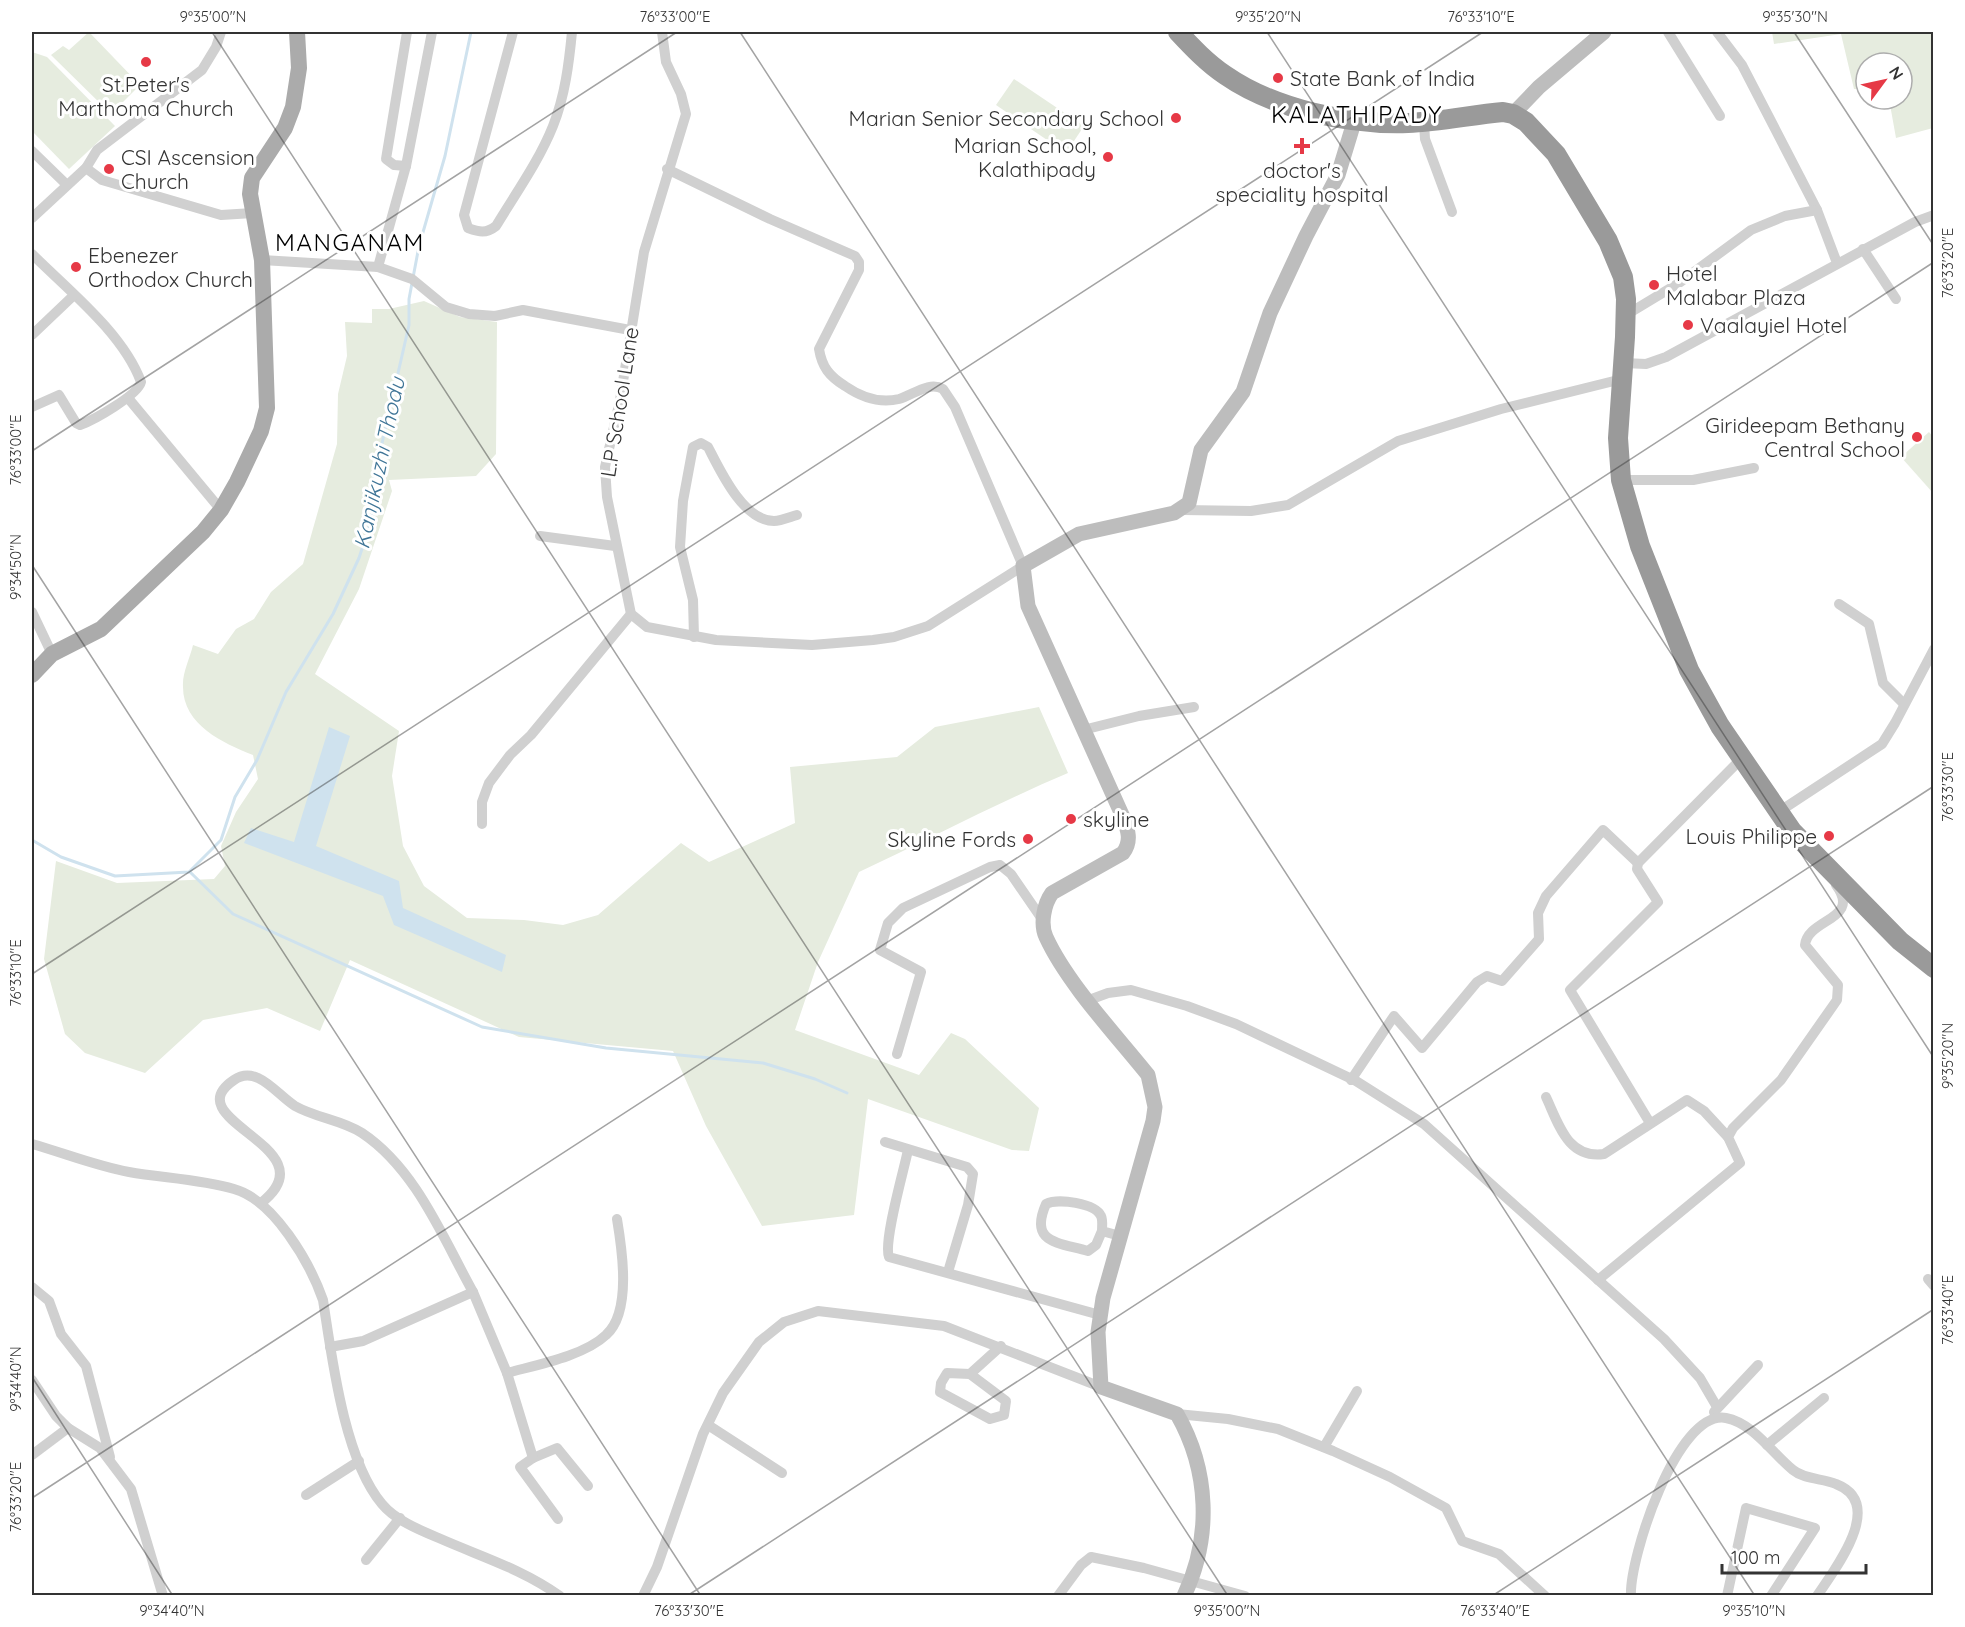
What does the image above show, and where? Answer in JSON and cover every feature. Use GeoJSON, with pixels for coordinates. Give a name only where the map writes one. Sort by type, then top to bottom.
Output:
{"type":"FeatureCollection","features":[{"type":"Feature","properties":{"kind":"highway"},"geometry":{"type":"LineString","coordinates":[[1178,32],[1214,66],[1238,83],[1293,106],[1355,119],[1394,124],[1424,123],[1488,113],[1513,114],[1538,133],[1552,149],[1593,213],[1623,277],[1626,315],[1617,438],[1621,480],[1631,521],[1678,646],[1720,726],[1777,813],[1817,858],[1900,941],[1934,968]]}},
{"type":"Feature","properties":{"kind":"main road"},"geometry":{"type":"LineString","coordinates":[[33,671],[52,654],[101,628],[203,532],[221,510],[254,446],[267,408],[262,260],[250,194],[252,178],[285,128],[293,107],[299,68],[297,32]]}},
{"type":"Feature","properties":{"kind":"main road"},"geometry":{"type":"LineString","coordinates":[[1513,114],[1539,87],[1604,32]]}},
{"type":"Feature","properties":{"kind":"main road"},"geometry":{"type":"LineString","coordinates":[[1184,1596],[1202,1546],[1202,1490],[1193,1446],[1177,1414],[1101,1387],[1098,1351],[1100,1315],[1153,1121],[1153,1089],[1148,1075],[1089,1000],[1044,935],[1046,900],[1052,893],[1123,853],[1129,846],[1127,828],[1028,606],[1023,566],[1079,534],[1157,518],[1182,510],[1189,503],[1194,492],[1198,461],[1206,440],[1243,392],[1270,313],[1306,236],[1338,176],[1355,119]]}},
{"type":"Feature","properties":{"kind":"street"},"geometry":{"type":"LineString","coordinates":[[32,218],[86,168],[98,150],[202,70],[216,47],[221,32]]}},
{"type":"Feature","properties":{"kind":"street"},"geometry":{"type":"LineString","coordinates":[[406,166],[394,165],[386,159],[407,32]]}},
{"type":"Feature","properties":{"kind":"street"},"geometry":{"type":"LineString","coordinates":[[378,267],[406,166],[432,32]]}},
{"type":"Feature","properties":{"kind":"street"},"geometry":{"type":"LineString","coordinates":[[513,32],[464,215],[468,228],[480,232],[489,232],[496,226],[545,144],[554,124],[567,73],[572,32]]}},
{"type":"Feature","properties":{"kind":"street","name":"L.P School Lane"},"geometry":{"type":"LineString","coordinates":[[631,614],[615,546],[605,467],[620,400],[644,252],[667,169],[686,114],[681,94],[663,52],[662,32]]}},
{"type":"Feature","properties":{"kind":"street"},"geometry":{"type":"LineString","coordinates":[[1668,32],[1720,116]]}},
{"type":"Feature","properties":{"kind":"street"},"geometry":{"type":"LineString","coordinates":[[1718,32],[1742,65],[1817,210],[1837,262]]}},
{"type":"Feature","properties":{"kind":"street"},"geometry":{"type":"LineString","coordinates":[[1424,123],[1425,139],[1452,212]]}},
{"type":"Feature","properties":{"kind":"street"},"geometry":{"type":"LineString","coordinates":[[32,151],[67,185]]}},
{"type":"Feature","properties":{"kind":"street"},"geometry":{"type":"LineString","coordinates":[[86,168],[102,180],[221,215],[253,213]]}},
{"type":"Feature","properties":{"kind":"street"},"geometry":{"type":"LineString","coordinates":[[482,824],[482,802],[489,783],[510,754],[531,735],[631,614],[647,627],[694,637],[812,645],[894,637],[928,626],[1023,566],[955,407],[942,388],[930,385],[898,399],[882,401],[863,397],[836,380],[821,363],[819,349],[859,270],[859,262],[855,256],[830,243],[770,219],[667,169]]}},
{"type":"Feature","properties":{"kind":"street"},"geometry":{"type":"LineString","coordinates":[[1626,315],[1679,282],[1751,230],[1785,216],[1817,210]]}},
{"type":"Feature","properties":{"kind":"street"},"geometry":{"type":"LineString","coordinates":[[1182,510],[1251,511],[1288,505],[1398,441],[1666,357],[1837,262],[1915,222],[1934,215]]}},
{"type":"Feature","properties":{"kind":"street"},"geometry":{"type":"LineString","coordinates":[[1863,249],[1896,299]]}},
{"type":"Feature","properties":{"kind":"street"},"geometry":{"type":"LineString","coordinates":[[32,254],[97,317],[133,364],[141,385],[128,398],[80,425],[76,423],[59,395],[32,407]]}},
{"type":"Feature","properties":{"kind":"street"},"geometry":{"type":"LineString","coordinates":[[262,260],[378,267],[412,279],[434,299],[455,312],[495,316],[523,310],[630,330]]}},
{"type":"Feature","properties":{"kind":"street"},"geometry":{"type":"LineString","coordinates":[[32,334],[74,296]]}},
{"type":"Feature","properties":{"kind":"street"},"geometry":{"type":"LineString","coordinates":[[128,398],[221,510]]}},
{"type":"Feature","properties":{"kind":"street"},"geometry":{"type":"LineString","coordinates":[[694,637],[693,600],[680,547],[683,501],[693,447],[701,443],[708,447],[741,502],[758,517],[775,521],[797,515]]}},
{"type":"Feature","properties":{"kind":"street"},"geometry":{"type":"LineString","coordinates":[[1621,480],[1693,480],[1754,468]]}},
{"type":"Feature","properties":{"kind":"street"},"geometry":{"type":"LineString","coordinates":[[540,536],[615,546]]}},
{"type":"Feature","properties":{"kind":"street"},"geometry":{"type":"LineString","coordinates":[[1839,604],[1869,624],[1882,683],[1904,704]]}},
{"type":"Feature","properties":{"kind":"street"},"geometry":{"type":"LineString","coordinates":[[32,612],[52,654]]}},
{"type":"Feature","properties":{"kind":"street"},"geometry":{"type":"LineString","coordinates":[[1777,813],[1874,750],[1889,735],[1934,649]]}},
{"type":"Feature","properties":{"kind":"street"},"geometry":{"type":"LineString","coordinates":[[1083,730],[1139,716],[1194,707]]}},
{"type":"Feature","properties":{"kind":"street"},"geometry":{"type":"LineString","coordinates":[[1650,1123],[1570,990],[1658,902],[1637,868],[1638,863],[1742,758]]}},
{"type":"Feature","properties":{"kind":"street"},"geometry":{"type":"LineString","coordinates":[[1351,1080],[1394,1016],[1422,1048],[1477,982],[1487,976],[1502,981],[1539,939],[1538,913],[1546,896],[1603,830],[1638,863]]}},
{"type":"Feature","properties":{"kind":"street"},"geometry":{"type":"LineString","coordinates":[[1728,1137],[1742,1117],[1781,1080],[1837,1000],[1838,985],[1805,945],[1813,930],[1831,919],[1843,906],[1841,892],[1817,858]]}},
{"type":"Feature","properties":{"kind":"street"},"geometry":{"type":"LineString","coordinates":[[897,1054],[921,972],[880,950],[888,923],[903,908],[990,867],[1000,865],[1011,874],[1044,922]]}},
{"type":"Feature","properties":{"kind":"street"},"geometry":{"type":"LineString","coordinates":[[1089,1000],[1108,993],[1131,990],[1187,1006],[1236,1024],[1351,1080],[1424,1124],[1681,1355],[1717,1407]]}},
{"type":"Feature","properties":{"kind":"street"},"geometry":{"type":"LineString","coordinates":[[261,1203],[273,1194],[281,1182],[281,1171],[261,1144],[222,1111],[219,1100],[221,1090],[235,1078],[248,1074],[258,1077],[294,1105],[362,1133],[385,1152],[423,1198],[473,1292],[507,1373],[533,1458]]}},
{"type":"Feature","properties":{"kind":"street"},"geometry":{"type":"LineString","coordinates":[[1546,1097],[1560,1127],[1575,1148],[1589,1156],[1605,1154],[1687,1100],[1704,1111],[1728,1137],[1740,1163],[1598,1280]]}},
{"type":"Feature","properties":{"kind":"street"},"geometry":{"type":"LineString","coordinates":[[885,1142],[967,1167],[973,1174],[968,1205],[948,1272]]}},
{"type":"Feature","properties":{"kind":"street"},"geometry":{"type":"LineString","coordinates":[[32,1144],[126,1171],[233,1188],[261,1203],[285,1232],[319,1287],[338,1387],[359,1461],[382,1504],[400,1518],[440,1539],[510,1566],[560,1596]]}},
{"type":"Feature","properties":{"kind":"street"},"geometry":{"type":"LineString","coordinates":[[908,1150],[887,1252],[889,1257],[1100,1315]]}},
{"type":"Feature","properties":{"kind":"street"},"geometry":{"type":"LineString","coordinates":[[1065,1200],[1096,1210],[1102,1217],[1102,1231],[1096,1245],[1088,1251],[1047,1239],[1040,1230],[1039,1220],[1046,1204],[1065,1200]]}},
{"type":"Feature","properties":{"kind":"street"},"geometry":{"type":"LineString","coordinates":[[507,1373],[592,1345],[608,1334],[616,1321],[622,1291],[622,1252],[617,1218]]}},
{"type":"Feature","properties":{"kind":"street"},"geometry":{"type":"LineString","coordinates":[[1102,1231],[1120,1236]]}},
{"type":"Feature","properties":{"kind":"street"},"geometry":{"type":"LineString","coordinates":[[32,1287],[49,1301],[62,1334],[86,1366],[112,1464]]}},
{"type":"Feature","properties":{"kind":"street"},"geometry":{"type":"LineString","coordinates":[[330,1347],[363,1341],[473,1292]]}},
{"type":"Feature","properties":{"kind":"street"},"geometry":{"type":"LineString","coordinates":[[643,1596],[657,1567],[708,1425],[740,1366],[759,1342],[784,1322],[810,1313],[909,1320],[944,1326],[1101,1387]]}},
{"type":"Feature","properties":{"kind":"street"},"geometry":{"type":"LineString","coordinates":[[970,1374],[1006,1401],[1004,1415],[990,1419],[940,1392],[947,1373],[970,1374],[1000,1346]]}},
{"type":"Feature","properties":{"kind":"street"},"geometry":{"type":"LineString","coordinates":[[1631,1596],[1634,1570],[1654,1504],[1668,1469],[1682,1445],[1710,1420],[1717,1407],[1758,1365]]}},
{"type":"Feature","properties":{"kind":"street"},"geometry":{"type":"LineString","coordinates":[[32,1380],[56,1416],[68,1428],[100,1448],[131,1489],[163,1596]]}},
{"type":"Feature","properties":{"kind":"street"},"geometry":{"type":"LineString","coordinates":[[1324,1447],[1358,1390]]}},
{"type":"Feature","properties":{"kind":"street"},"geometry":{"type":"LineString","coordinates":[[1767,1445],[1824,1398]]}},
{"type":"Feature","properties":{"kind":"street"},"geometry":{"type":"LineString","coordinates":[[1177,1414],[1228,1419],[1278,1429],[1324,1447],[1390,1478],[1446,1508],[1462,1541],[1499,1554],[1545,1596]]}},
{"type":"Feature","properties":{"kind":"street"},"geometry":{"type":"LineString","coordinates":[[1710,1420],[1726,1418],[1767,1445],[1794,1472],[1845,1488],[1856,1504],[1858,1518],[1849,1545],[1817,1596]]}},
{"type":"Feature","properties":{"kind":"street"},"geometry":{"type":"LineString","coordinates":[[708,1425],[782,1473]]}},
{"type":"Feature","properties":{"kind":"street"},"geometry":{"type":"LineString","coordinates":[[32,1455],[68,1428]]}},
{"type":"Feature","properties":{"kind":"street"},"geometry":{"type":"LineString","coordinates":[[558,1519],[520,1467],[533,1458],[557,1448],[588,1486]]}},
{"type":"Feature","properties":{"kind":"street"},"geometry":{"type":"LineString","coordinates":[[306,1495],[359,1461]]}},
{"type":"Feature","properties":{"kind":"street"},"geometry":{"type":"LineString","coordinates":[[1727,1596],[1746,1508],[1815,1528],[1772,1596]]}},
{"type":"Feature","properties":{"kind":"street"},"geometry":{"type":"LineString","coordinates":[[366,1560],[400,1518]]}},
{"type":"Feature","properties":{"kind":"street"},"geometry":{"type":"LineString","coordinates":[[1058,1596],[1081,1565],[1091,1557],[1144,1568],[1245,1596]]}},
{"type":"Feature","properties":{"kind":"shaded area"},"geometry":{"type":"Polygon","coordinates":[[[89,32],[140,85],[111,114],[51,55],[63,46],[69,50],[89,32]]]}},
{"type":"Feature","properties":{"kind":"shaded area"},"geometry":{"type":"Polygon","coordinates":[[[1772,32],[1933,32],[1933,128],[1896,138],[1891,111],[1914,111],[1914,51],[1854,51],[1854,89],[1841,34],[1774,44],[1772,32]]]}},
{"type":"Feature","properties":{"kind":"shaded area"},"geometry":{"type":"Polygon","coordinates":[[[32,52],[47,57],[115,126],[69,169],[32,131],[32,52]]]}},
{"type":"Feature","properties":{"kind":"shaded area"},"geometry":{"type":"Polygon","coordinates":[[[1014,79],[1084,126],[1066,153],[996,105],[1014,79]]]}},
{"type":"Feature","properties":{"kind":"shaded area"},"geometry":{"type":"Polygon","coordinates":[[[424,301],[460,317],[497,322],[496,454],[476,476],[389,480],[392,491],[359,589],[315,674],[399,731],[392,776],[403,846],[424,886],[467,918],[524,920],[563,925],[598,915],[681,843],[709,862],[795,823],[790,767],[897,757],[935,727],[1039,707],[1068,773],[859,872],[818,962],[795,1030],[919,1075],[951,1033],[965,1039],[1039,1108],[1029,1151],[1012,1150],[868,1099],[854,1215],[762,1226],[706,1126],[673,1051],[519,1037],[350,960],[320,1031],[267,1008],[203,1020],[145,1073],[85,1053],[65,1034],[44,959],[56,861],[117,883],[214,879],[225,866],[221,846],[236,812],[258,779],[253,755],[229,745],[207,731],[190,712],[185,700],[183,682],[193,645],[218,654],[236,629],[254,619],[271,592],[303,564],[337,444],[338,394],[347,356],[345,322],[372,323],[372,309],[389,309],[424,301]]]}},
{"type":"Feature","properties":{"kind":"shaded area"},"geometry":{"type":"Polygon","coordinates":[[[1929,432],[1933,437],[1933,493],[1901,457],[1929,432]]]}},
{"type":"Feature","properties":{"kind":"water"},"geometry":{"type":"Polygon","coordinates":[[[329,727],[350,736],[316,846],[399,881],[403,908],[506,955],[502,972],[394,925],[383,896],[244,843],[251,828],[294,842],[329,727]]]}},
{"type":"Feature","properties":{"kind":"waterway","name":"Kanjikuzhi Thodu"},"geometry":{"type":"LineString","coordinates":[[32,840],[61,857],[115,876],[189,872],[221,840],[235,797],[257,760],[286,692],[333,614],[359,558],[370,524],[374,504],[372,491],[375,474],[409,325],[409,299],[419,246],[445,156],[471,32]]}},
{"type":"Feature","properties":{"kind":"waterway"},"geometry":{"type":"LineString","coordinates":[[190,872],[233,914],[482,1027],[606,1048],[763,1063],[815,1079],[847,1093]]}},
{"type":"Feature","properties":{"kind":"place","name":"St.Peter's Marthoma Church"},"geometry":{"type":"Point","coordinates":[146,62]}},
{"type":"Feature","properties":{"kind":"place","name":"State Bank of India"},"geometry":{"type":"Point","coordinates":[1278,78]}},
{"type":"Feature","properties":{"kind":"place","name":"Marian Senior Secondary School"},"geometry":{"type":"Point","coordinates":[1176,118]}},
{"type":"Feature","properties":{"kind":"place","name":"doctor's speciality hospital"},"geometry":{"type":"Point","coordinates":[1302,146]}},
{"type":"Feature","properties":{"kind":"place","name":"Marian School, Kalathipady"},"geometry":{"type":"Point","coordinates":[1108,157]}},
{"type":"Feature","properties":{"kind":"place","name":"CSI Ascension Church"},"geometry":{"type":"Point","coordinates":[109,169]}},
{"type":"Feature","properties":{"kind":"place","name":"Ebenezer Orthodox Church"},"geometry":{"type":"Point","coordinates":[76,267]}},
{"type":"Feature","properties":{"kind":"place","name":"Hotel Malabar Plaza"},"geometry":{"type":"Point","coordinates":[1654,285]}},
{"type":"Feature","properties":{"kind":"place","name":"Vaalayiel Hotel"},"geometry":{"type":"Point","coordinates":[1688,325]}},
{"type":"Feature","properties":{"kind":"place","name":"Girideepam Bethany Central School"},"geometry":{"type":"Point","coordinates":[1917,437]}},
{"type":"Feature","properties":{"kind":"place","name":"skyline"},"geometry":{"type":"Point","coordinates":[1071,819]}},
{"type":"Feature","properties":{"kind":"place","name":"Louis Philippe"},"geometry":{"type":"Point","coordinates":[1829,836]}},
{"type":"Feature","properties":{"kind":"place","name":"Skyline Fords"},"geometry":{"type":"Point","coordinates":[1028,839]}},
{"type":"Feature","properties":{"kind":"district","name":"KALATHIPADY"},"geometry":{"type":"Point","coordinates":[1357,114]}},
{"type":"Feature","properties":{"kind":"district","name":"MANGANAM"},"geometry":{"type":"Point","coordinates":[350,242]}}]}
